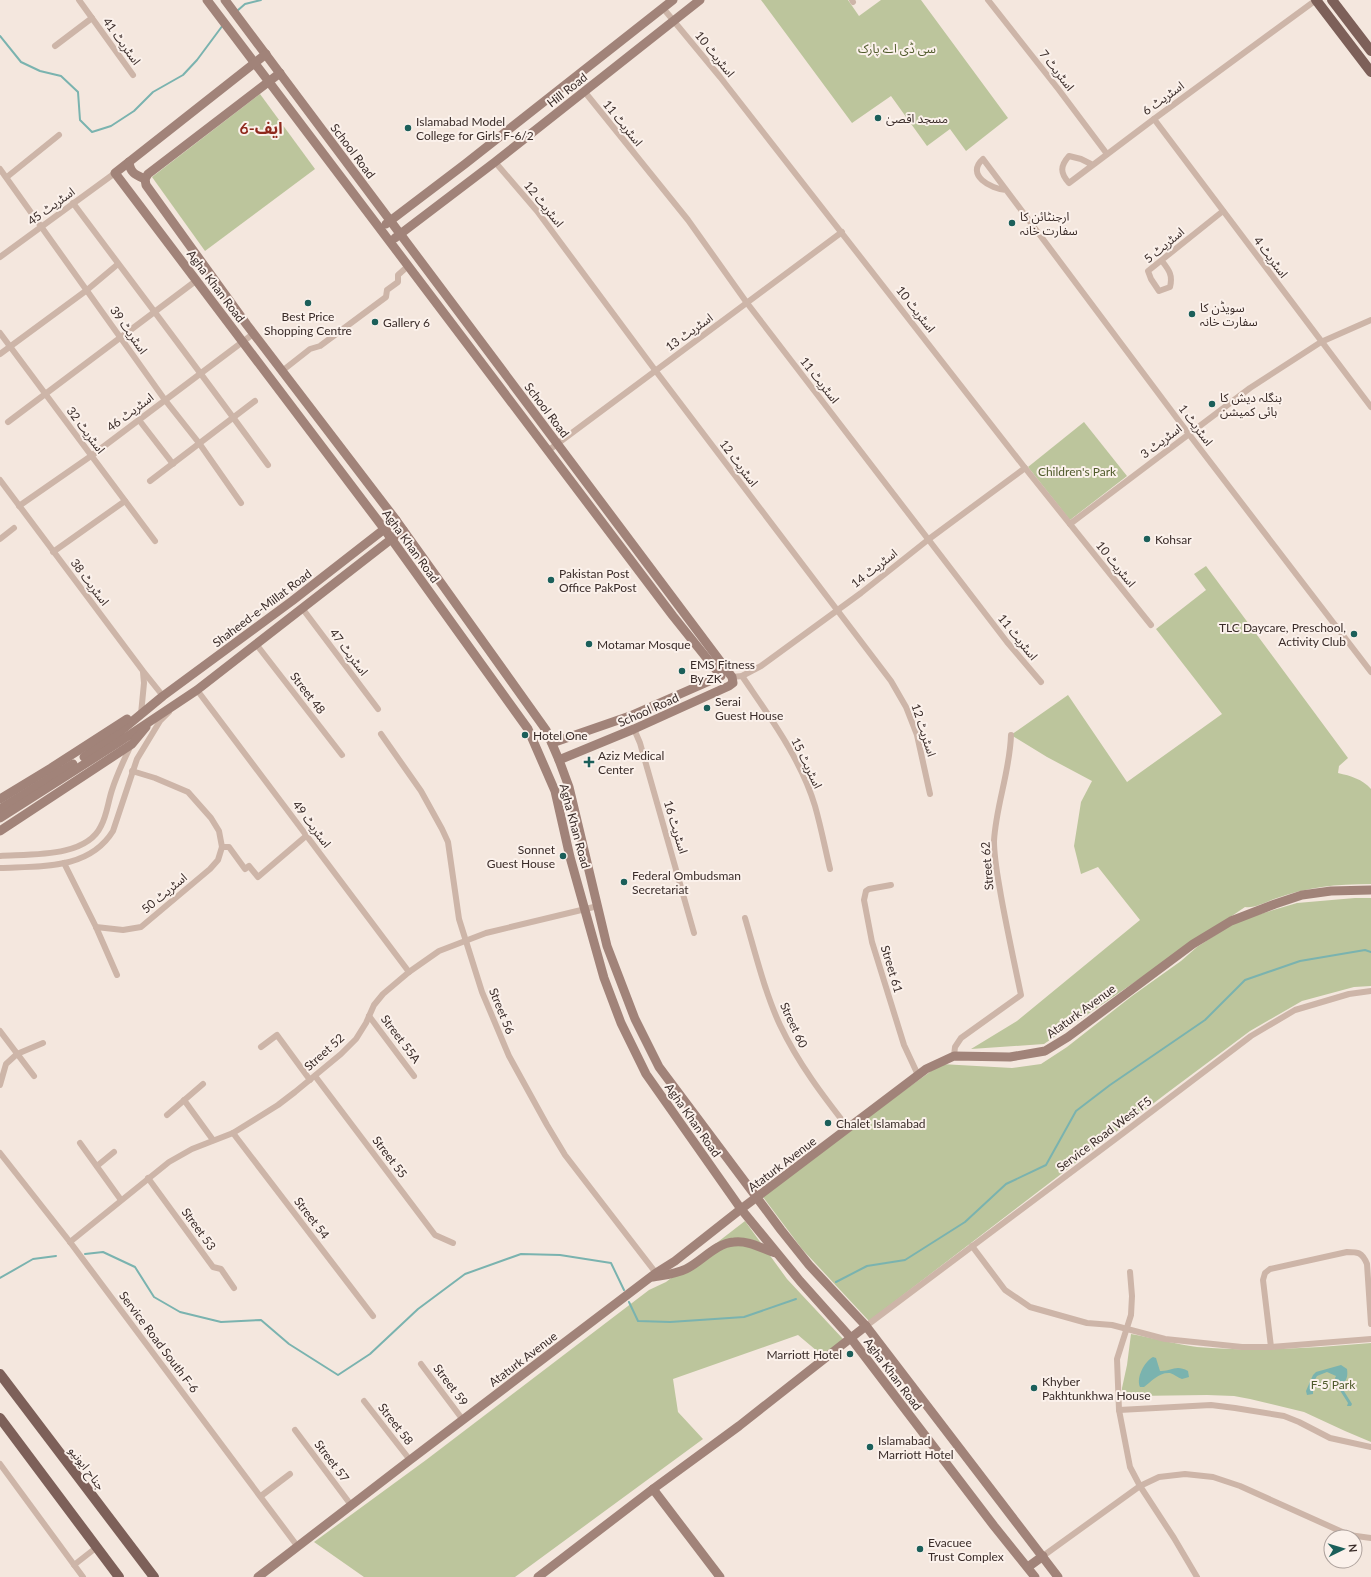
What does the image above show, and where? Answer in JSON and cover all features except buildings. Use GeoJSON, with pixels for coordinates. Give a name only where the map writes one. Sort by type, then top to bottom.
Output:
{"type":"FeatureCollection","features":[{"type":"Feature","properties":{"kind":"main road"},"geometry":{"type":"LineString","coordinates":[[1316,0],[1371,72]]}},
{"type":"Feature","properties":{"kind":"main road"},"geometry":{"type":"LineString","coordinates":[[1332,0],[1371,51]]}},
{"type":"Feature","properties":{"kind":"main road","name":"جناح ایونیو"},"geometry":{"type":"LineString","coordinates":[[0,1374],[154,1577]]}},
{"type":"Feature","properties":{"kind":"main road"},"geometry":{"type":"LineString","coordinates":[[0,1418],[119,1577]]}},
{"type":"Feature","properties":{"kind":"street","name":"اسٹریٹ 41"},"geometry":{"type":"LineString","coordinates":[[79,0],[133,74]]}},
{"type":"Feature","properties":{"kind":"street","name":"School Road"},"geometry":{"type":"LineString","coordinates":[[207,0],[549,450],[673,616],[721,676],[630,716],[552,743]]}},
{"type":"Feature","properties":{"kind":"street","name":"School Road"},"geometry":{"type":"LineString","coordinates":[[225,0],[734,680],[634,729],[559,760]]}},
{"type":"Feature","properties":{"kind":"street","name":"Hill Road"},"geometry":{"type":"LineString","coordinates":[[380,228],[465,164],[673,0]]}},
{"type":"Feature","properties":{"kind":"street","name":"Hill Road"},"geometry":{"type":"LineString","coordinates":[[390,242],[495,162],[700,0]]}},
{"type":"Feature","properties":{"kind":"street","name":"اسٹریٹ 7"},"geometry":{"type":"LineString","coordinates":[[988,0],[1107,154]]}},
{"type":"Feature","properties":{"kind":"street","name":"اسٹریٹ 6"},"geometry":{"type":"LineString","coordinates":[[1090,164],[1069,156],[1063,163],[1061,170],[1064,178],[1069,183],[1154,118],[1316,0]]}},
{"type":"Feature","properties":{"kind":"street","name":"اسٹریٹ 10"},"geometry":{"type":"LineString","coordinates":[[663,8],[720,77],[1025,468],[1151,625]]}},
{"type":"Feature","properties":{"kind":"street"},"geometry":{"type":"LineString","coordinates":[[55,46],[92,18]]}},
{"type":"Feature","properties":{"kind":"street"},"geometry":{"type":"LineString","coordinates":[[115,173],[266,54]]}},
{"type":"Feature","properties":{"kind":"street"},"geometry":{"type":"LineString","coordinates":[[132,195],[146,182],[148,174],[280,73]]}},
{"type":"Feature","properties":{"kind":"street","name":"اسٹریٹ 11"},"geometry":{"type":"LineString","coordinates":[[584,91],[688,220],[747,304],[1007,642],[1041,682]]}},
{"type":"Feature","properties":{"kind":"street","name":"اسٹریٹ 4"},"geometry":{"type":"LineString","coordinates":[[1154,118],[1371,407]]}},
{"type":"Feature","properties":{"kind":"street"},"geometry":{"type":"LineString","coordinates":[[7,177],[59,135]]}},
{"type":"Feature","properties":{"kind":"street","name":"اسٹریٹ 1"},"geometry":{"type":"LineString","coordinates":[[1006,190],[991,187],[985,184],[980,178],[978,169],[980,162],[983,159],[1188,434],[1371,672]]}},
{"type":"Feature","properties":{"kind":"street","name":"Agha Khan Road"},"geometry":{"type":"LineString","coordinates":[[129,162],[130,169],[134,174],[146,182],[253,334],[404,530],[540,721],[552,743],[569,787],[608,946],[619,980],[635,1019],[659,1067],[809,1265],[866,1326],[1058,1577]]}},
{"type":"Feature","properties":{"kind":"street","name":"اسٹریٹ 12"},"geometry":{"type":"LineString","coordinates":[[495,162],[537,211],[655,370],[891,681],[906,707],[918,741],[930,794]]}},
{"type":"Feature","properties":{"kind":"street","name":"اسٹریٹ 39"},"geometry":{"type":"LineString","coordinates":[[0,169],[120,338],[165,400],[199,443],[241,503]]}},
{"type":"Feature","properties":{"kind":"street","name":"Agha Khan Road"},"geometry":{"type":"LineString","coordinates":[[115,173],[385,530],[528,729],[555,791],[570,856],[604,978],[621,1023],[646,1074],[741,1209],[777,1254],[850,1338],[994,1526],[1035,1577]]}},
{"type":"Feature","properties":{"kind":"street","name":"اسٹریٹ 45"},"geometry":{"type":"LineString","coordinates":[[0,257],[115,173]]}},
{"type":"Feature","properties":{"kind":"street"},"geometry":{"type":"LineString","coordinates":[[73,203],[268,465]]}},
{"type":"Feature","properties":{"kind":"street","name":"اسٹریٹ 5"},"geometry":{"type":"LineString","coordinates":[[1162,261],[1171,274],[1171,280],[1170,287],[1159,291],[1151,279],[1148,271],[1223,211]]}},
{"type":"Feature","properties":{"kind":"street","name":"اسٹریٹ 13"},"geometry":{"type":"LineString","coordinates":[[549,450],[842,232]]}},
{"type":"Feature","properties":{"kind":"street"},"geometry":{"type":"LineString","coordinates":[[188,268],[200,260]]}},
{"type":"Feature","properties":{"kind":"street"},"geometry":{"type":"LineString","coordinates":[[0,354],[87,290],[118,264]]}},
{"type":"Feature","properties":{"kind":"street"},"geometry":{"type":"LineString","coordinates":[[282,370],[310,349],[320,346],[386,297],[388,290],[398,282],[398,275],[408,266]]}},
{"type":"Feature","properties":{"kind":"street"},"geometry":{"type":"LineString","coordinates":[[8,422],[197,280]]}},
{"type":"Feature","properties":{"kind":"street","name":"اسٹریٹ 3"},"geometry":{"type":"LineString","coordinates":[[1070,524],[1250,388],[1321,342],[1371,320]]}},
{"type":"Feature","properties":{"kind":"street","name":"اسٹریٹ 32"},"geometry":{"type":"LineString","coordinates":[[0,333],[155,541]]}},
{"type":"Feature","properties":{"kind":"street","name":"اسٹریٹ 46"},"geometry":{"type":"LineString","coordinates":[[19,506],[91,456],[253,334]]}},
{"type":"Feature","properties":{"kind":"street"},"geometry":{"type":"LineString","coordinates":[[483,363],[492,356]]}},
{"type":"Feature","properties":{"kind":"street"},"geometry":{"type":"LineString","coordinates":[[150,481],[255,401]]}},
{"type":"Feature","properties":{"kind":"street"},"geometry":{"type":"LineString","coordinates":[[139,420],[173,464]]}},
{"type":"Feature","properties":{"kind":"street","name":"اسٹریٹ 14"},"geometry":{"type":"LineString","coordinates":[[734,680],[761,666],[861,593],[929,539],[1025,468]]}},
{"type":"Feature","properties":{"kind":"street","name":"اسٹریٹ 38"},"geometry":{"type":"LineString","coordinates":[[0,480],[163,696]]}},
{"type":"Feature","properties":{"kind":"street"},"geometry":{"type":"LineString","coordinates":[[54,552],[125,501]]}},
{"type":"Feature","properties":{"kind":"street","name":"Shaheed-e-Millat Road"},"geometry":{"type":"LineString","coordinates":[[0,809],[88,754],[385,530],[396,520]]}},
{"type":"Feature","properties":{"kind":"street"},"geometry":{"type":"LineString","coordinates":[[0,539],[14,528]]}},
{"type":"Feature","properties":{"kind":"street","name":"Shaheed-e-Millat Road"},"geometry":{"type":"LineString","coordinates":[[0,818],[197,690],[404,530]]}},
{"type":"Feature","properties":{"kind":"street"},"geometry":{"type":"LineString","coordinates":[[290,602],[300,610]]}},
{"type":"Feature","properties":{"kind":"street","name":"اسٹریٹ 47"},"geometry":{"type":"LineString","coordinates":[[300,610],[378,709]]}},
{"type":"Feature","properties":{"kind":"street","name":"Street 48"},"geometry":{"type":"LineString","coordinates":[[256,644],[342,755]]}},
{"type":"Feature","properties":{"kind":"street"},"geometry":{"type":"LineString","coordinates":[[141,714],[144,683],[143,671]]}},
{"type":"Feature","properties":{"kind":"street"},"geometry":{"type":"LineString","coordinates":[[721,676],[734,680]]}},
{"type":"Feature","properties":{"kind":"street","name":"اسٹریٹ 15"},"geometry":{"type":"LineString","coordinates":[[734,680],[778,729],[796,759],[815,806],[830,869]]}},
{"type":"Feature","properties":{"kind":"street"},"geometry":{"type":"LineString","coordinates":[[0,868],[64,864],[91,854],[107,840],[119,817],[132,771],[137,759],[160,721],[184,698],[180,685]]}},
{"type":"Feature","properties":{"kind":"street","name":"اسٹریٹ 49"},"geometry":{"type":"LineString","coordinates":[[197,690],[409,972]]}},
{"type":"Feature","properties":{"kind":"street","name":"Shaheed-e-Millat Road"},"geometry":{"type":"LineString","coordinates":[[0,799],[129,718],[141,714]]}},
{"type":"Feature","properties":{"kind":"street","name":"Shaheed-e-Millat Road"},"geometry":{"type":"LineString","coordinates":[[0,831],[132,744],[150,721]]}},
{"type":"Feature","properties":{"kind":"street"},"geometry":{"type":"LineString","coordinates":[[528,729],[540,721]]}},
{"type":"Feature","properties":{"kind":"street","name":"اسٹریٹ 16"},"geometry":{"type":"LineString","coordinates":[[634,729],[640,743],[681,882],[694,933]]}},
{"type":"Feature","properties":{"kind":"street","name":"Street 56"},"geometry":{"type":"LineString","coordinates":[[381,734],[420,791],[445,836],[449,849],[460,919],[466,940],[482,992],[510,1056],[565,1155],[654,1275]]}},
{"type":"Feature","properties":{"kind":"street","name":"Street 62"},"geometry":{"type":"LineString","coordinates":[[954,1056],[955,1047],[961,1038],[1021,995],[1005,921],[997,873],[994,841],[1010,754],[1011,735]]}},
{"type":"Feature","properties":{"kind":"street"},"geometry":{"type":"LineString","coordinates":[[0,856],[62,851],[81,845],[92,838],[102,825],[116,779],[132,744]]}},
{"type":"Feature","properties":{"kind":"street"},"geometry":{"type":"LineString","coordinates":[[132,771],[155,778],[188,792],[211,818],[219,831],[222,847],[229,847],[245,869],[249,866],[258,877],[306,836]]}},
{"type":"Feature","properties":{"kind":"street","name":"اسٹریٹ 50"},"geometry":{"type":"LineString","coordinates":[[96,927],[123,930],[141,927],[210,869],[218,860],[222,847]]}},
{"type":"Feature","properties":{"kind":"street"},"geometry":{"type":"LineString","coordinates":[[64,864],[96,927],[117,975]]}},
{"type":"Feature","properties":{"kind":"street","name":"Street 61"},"geometry":{"type":"LineString","coordinates":[[891,885],[869,889],[864,896],[864,906],[872,942],[893,1011],[904,1045],[918,1075]]}},
{"type":"Feature","properties":{"kind":"street","name":"Ataturk Avenue"},"geometry":{"type":"LineString","coordinates":[[258,1577],[654,1275],[675,1261],[741,1209],[849,1129],[918,1075],[954,1056],[1010,1057],[1045,1051],[1068,1037],[1113,1002],[1157,972],[1193,944],[1231,921],[1302,895],[1331,891],[1371,890]]}},
{"type":"Feature","properties":{"kind":"street","name":"Street 52"},"geometry":{"type":"LineString","coordinates":[[70,1242],[169,1162],[192,1149],[233,1133],[278,1105],[313,1078],[356,1038],[374,1005],[383,994],[409,972],[439,951],[486,932],[598,906]]}},
{"type":"Feature","properties":{"kind":"street","name":"Street 60"},"geometry":{"type":"LineString","coordinates":[[745,918],[775,1012],[785,1035],[812,1081],[849,1129]]}},
{"type":"Feature","properties":{"kind":"street","name":"Service Road West F5"},"geometry":{"type":"LineString","coordinates":[[866,1326],[1251,1036],[1295,1010],[1349,994],[1371,991]]}},
{"type":"Feature","properties":{"kind":"street","name":"Street 55A"},"geometry":{"type":"LineString","coordinates":[[369,1016],[414,1076]]}},
{"type":"Feature","properties":{"kind":"street"},"geometry":{"type":"LineString","coordinates":[[0,1031],[34,1076]]}},
{"type":"Feature","properties":{"kind":"street","name":"Street 55"},"geometry":{"type":"LineString","coordinates":[[261,1047],[277,1035],[313,1078],[435,1235],[453,1243]]}},
{"type":"Feature","properties":{"kind":"street"},"geometry":{"type":"LineString","coordinates":[[0,1085],[6,1064],[17,1054],[43,1043]]}},
{"type":"Feature","properties":{"kind":"street"},"geometry":{"type":"LineString","coordinates":[[167,1115],[204,1084]]}},
{"type":"Feature","properties":{"kind":"street"},"geometry":{"type":"LineString","coordinates":[[184,1100],[213,1140]]}},
{"type":"Feature","properties":{"kind":"street","name":"Street 54"},"geometry":{"type":"LineString","coordinates":[[233,1133],[373,1316]]}},
{"type":"Feature","properties":{"kind":"street"},"geometry":{"type":"LineString","coordinates":[[80,1143],[121,1200]]}},
{"type":"Feature","properties":{"kind":"street","name":"Service Road South F-6"},"geometry":{"type":"LineString","coordinates":[[0,1152],[70,1242],[298,1546]]}},
{"type":"Feature","properties":{"kind":"street"},"geometry":{"type":"LineString","coordinates":[[97,1166],[114,1152]]}},
{"type":"Feature","properties":{"kind":"street","name":"Street 53"},"geometry":{"type":"LineString","coordinates":[[148,1178],[213,1267],[222,1269],[234,1288]]}},
{"type":"Feature","properties":{"kind":"street"},"geometry":{"type":"LineString","coordinates":[[654,1275],[670,1274],[687,1268],[709,1253],[728,1243],[735,1242],[752,1244],[777,1254]]}},
{"type":"Feature","properties":{"kind":"street"},"geometry":{"type":"LineString","coordinates":[[972,1246],[1005,1290],[1030,1307],[1087,1323],[1112,1325],[1165,1339],[1242,1347],[1272,1347],[1371,1339]]}},
{"type":"Feature","properties":{"kind":"street"},"geometry":{"type":"LineString","coordinates":[[1272,1347],[1263,1280],[1265,1273],[1270,1269],[1339,1253],[1358,1252],[1364,1256],[1367,1264],[1371,1324]]}},
{"type":"Feature","properties":{"kind":"street"},"geometry":{"type":"LineString","coordinates":[[1130,1272],[1132,1296],[1131,1315],[1117,1359],[1119,1410],[1130,1467],[1140,1486],[1174,1538],[1197,1577]]}},
{"type":"Feature","properties":{"kind":"street"},"geometry":{"type":"LineString","coordinates":[[538,1577],[653,1489],[739,1426],[866,1326]]}},
{"type":"Feature","properties":{"kind":"street","name":"Street 59"},"geometry":{"type":"LineString","coordinates":[[421,1364],[464,1420]]}},
{"type":"Feature","properties":{"kind":"street","name":"Street 58"},"geometry":{"type":"LineString","coordinates":[[364,1401],[410,1460]]}},
{"type":"Feature","properties":{"kind":"street"},"geometry":{"type":"LineString","coordinates":[[1119,1410],[1211,1405],[1235,1408],[1284,1416],[1330,1438],[1371,1447]]}},
{"type":"Feature","properties":{"kind":"street","name":"Street 57"},"geometry":{"type":"LineString","coordinates":[[295,1430],[351,1505]]}},
{"type":"Feature","properties":{"kind":"street"},"geometry":{"type":"LineString","coordinates":[[0,1464],[83,1577]]}},
{"type":"Feature","properties":{"kind":"street"},"geometry":{"type":"LineString","coordinates":[[261,1496],[290,1474]]}},
{"type":"Feature","properties":{"kind":"street"},"geometry":{"type":"LineString","coordinates":[[1028,1567],[1140,1486],[1160,1478],[1185,1474],[1213,1477],[1247,1489],[1349,1535],[1371,1538]]}},
{"type":"Feature","properties":{"kind":"street"},"geometry":{"type":"LineString","coordinates":[[653,1489],[720,1577]]}},
{"type":"Feature","properties":{"kind":"street"},"geometry":{"type":"LineString","coordinates":[[74,1565],[97,1547]]}},
{"type":"Feature","properties":{"kind":"green space","name":"سی ڈی اے پارک"},"geometry":{"type":"Polygon","coordinates":[[[761,0],[848,0],[859,16],[881,0],[921,0],[1008,118],[966,151],[950,129],[927,146],[891,96],[852,123],[761,0]]]}},
{"type":"Feature","properties":{"kind":"green space"},"geometry":{"type":"Polygon","coordinates":[[[260,94],[315,169],[205,251],[152,177],[260,94]]]}},
{"type":"Feature","properties":{"kind":"green space","name":"Children's Park"},"geometry":{"type":"Polygon","coordinates":[[[1084,422],[1127,476],[1070,520],[1028,467],[1084,422]]]}},
{"type":"Feature","properties":{"kind":"green space"},"geometry":{"type":"Polygon","coordinates":[[[1206,566],[1348,758],[1339,766],[1338,773],[1356,778],[1371,789],[1371,884],[1310,889],[1286,895],[1256,906],[1245,907],[1044,1044],[971,1049],[1017,1021],[1140,920],[1098,867],[1081,874],[1074,846],[1081,802],[1092,781],[1047,757],[1011,735],[1068,695],[1127,782],[1222,714],[1156,629],[1206,590],[1194,574],[1206,566]]]}},
{"type":"Feature","properties":{"kind":"green space"},"geometry":{"type":"Polygon","coordinates":[[[1371,898],[1371,986],[1354,987],[1302,1001],[1250,1031],[869,1321],[802,1249],[763,1197],[859,1123],[941,1064],[1012,1068],[1041,1064],[1067,1047],[1132,996],[1181,961],[1197,947],[1237,921],[1297,903],[1371,898]]]}},
{"type":"Feature","properties":{"kind":"green space"},"geometry":{"type":"Polygon","coordinates":[[[745,1221],[787,1279],[844,1340],[823,1356],[798,1335],[673,1379],[678,1412],[703,1439],[515,1577],[364,1577],[314,1542],[426,1460],[649,1290],[666,1282],[745,1221]]]}},
{"type":"Feature","properties":{"kind":"green space","name":"F-5 Park"},"geometry":{"type":"Polygon","coordinates":[[[1131,1334],[1189,1346],[1240,1349],[1284,1349],[1371,1343],[1371,1442],[1304,1412],[1234,1396],[1134,1396],[1129,1398],[1122,1393],[1122,1388],[1131,1334]]]}},
{"type":"Feature","properties":{"kind":"water"},"geometry":{"type":"Polygon","coordinates":[[[1153,1357],[1156,1358],[1160,1371],[1180,1368],[1188,1371],[1189,1377],[1182,1379],[1170,1373],[1166,1373],[1156,1377],[1144,1387],[1140,1387],[1139,1379],[1142,1370],[1153,1357]]]}},
{"type":"Feature","properties":{"kind":"water"},"geometry":{"type":"Polygon","coordinates":[[[1341,1365],[1347,1369],[1347,1378],[1342,1385],[1342,1388],[1352,1404],[1351,1406],[1347,1406],[1348,1403],[1341,1392],[1335,1378],[1336,1376],[1327,1372],[1317,1376],[1313,1383],[1313,1394],[1307,1395],[1306,1391],[1313,1375],[1316,1372],[1341,1365]]]}},
{"type":"Feature","properties":{"kind":"waterway"},"geometry":{"type":"LineString","coordinates":[[237,11],[245,4],[261,0]]}},
{"type":"Feature","properties":{"kind":"waterway"},"geometry":{"type":"LineString","coordinates":[[0,36],[21,62],[40,71],[61,76],[78,92],[80,120],[92,132],[111,126],[134,111],[153,92],[183,75],[197,60],[223,25]]}},
{"type":"Feature","properties":{"kind":"waterway"},"geometry":{"type":"LineString","coordinates":[[836,1282],[867,1266],[905,1260],[965,1222],[1006,1184],[1046,1165],[1076,1111],[1110,1085],[1205,1020],[1245,980],[1300,961],[1365,950],[1371,952]]}},
{"type":"Feature","properties":{"kind":"waterway"},"geometry":{"type":"LineString","coordinates":[[85,1254],[103,1252],[135,1267],[154,1297],[180,1312],[221,1322],[261,1320],[289,1344],[338,1375],[370,1354],[418,1309],[465,1274],[521,1254],[560,1255],[611,1263],[624,1290]]}},
{"type":"Feature","properties":{"kind":"waterway"},"geometry":{"type":"LineString","coordinates":[[0,1278],[33,1259],[56,1256]]}},
{"type":"Feature","properties":{"kind":"waterway"},"geometry":{"type":"LineString","coordinates":[[629,1302],[638,1321],[670,1322],[744,1317],[796,1299]]}},
{"type":"Feature","properties":{"kind":"place","name":"مسجد اقصیٰ"},"geometry":{"type":"Point","coordinates":[878,118]}},
{"type":"Feature","properties":{"kind":"place","name":"Islamabad Model College for Girls F-6/2"},"geometry":{"type":"Point","coordinates":[408,128]}},
{"type":"Feature","properties":{"kind":"place","name":"ارجنٹائن کا سفارت خانہ"},"geometry":{"type":"Point","coordinates":[1012,223]}},
{"type":"Feature","properties":{"kind":"place","name":"Best Price Shopping Centre"},"geometry":{"type":"Point","coordinates":[308,303]}},
{"type":"Feature","properties":{"kind":"place","name":"سویڈن کا سفارت خانہ"},"geometry":{"type":"Point","coordinates":[1192,314]}},
{"type":"Feature","properties":{"kind":"place","name":"Gallery 6"},"geometry":{"type":"Point","coordinates":[375,322]}},
{"type":"Feature","properties":{"kind":"place","name":"بنگلہ دیش کا ہائی کمیشن"},"geometry":{"type":"Point","coordinates":[1212,404]}},
{"type":"Feature","properties":{"kind":"place","name":"Kohsar"},"geometry":{"type":"Point","coordinates":[1147,539]}},
{"type":"Feature","properties":{"kind":"place","name":"Pakistan Post Office PakPost"},"geometry":{"type":"Point","coordinates":[551,580]}},
{"type":"Feature","properties":{"kind":"place","name":"TLC Daycare, Preschool, Activity Club"},"geometry":{"type":"Point","coordinates":[1354,634]}},
{"type":"Feature","properties":{"kind":"place","name":"Motamar Mosque"},"geometry":{"type":"Point","coordinates":[589,644]}},
{"type":"Feature","properties":{"kind":"place","name":"EMS Fitness By ZK"},"geometry":{"type":"Point","coordinates":[682,671]}},
{"type":"Feature","properties":{"kind":"place","name":"Serai Guest House"},"geometry":{"type":"Point","coordinates":[707,708]}},
{"type":"Feature","properties":{"kind":"place","name":"Hotel One"},"geometry":{"type":"Point","coordinates":[525,735]}},
{"type":"Feature","properties":{"kind":"place","name":"Aziz Medical Center"},"geometry":{"type":"Point","coordinates":[589,762]}},
{"type":"Feature","properties":{"kind":"place","name":"Sonnet Guest House"},"geometry":{"type":"Point","coordinates":[563,856]}},
{"type":"Feature","properties":{"kind":"place","name":"Federal Ombudsman Secretariat"},"geometry":{"type":"Point","coordinates":[624,882]}},
{"type":"Feature","properties":{"kind":"place","name":"Chalet Islamabad"},"geometry":{"type":"Point","coordinates":[828,1123]}},
{"type":"Feature","properties":{"kind":"place","name":"Marriott Hotel"},"geometry":{"type":"Point","coordinates":[850,1354]}},
{"type":"Feature","properties":{"kind":"place","name":"Khyber Pakhtunkhwa House"},"geometry":{"type":"Point","coordinates":[1034,1388]}},
{"type":"Feature","properties":{"kind":"place","name":"Islamabad Marriott Hotel"},"geometry":{"type":"Point","coordinates":[870,1447]}},
{"type":"Feature","properties":{"kind":"place","name":"Evacuee Trust Complex"},"geometry":{"type":"Point","coordinates":[920,1549]}},
{"type":"Feature","properties":{"kind":"district","name":"ایف-6"},"geometry":{"type":"Point","coordinates":[261,127]}}]}
